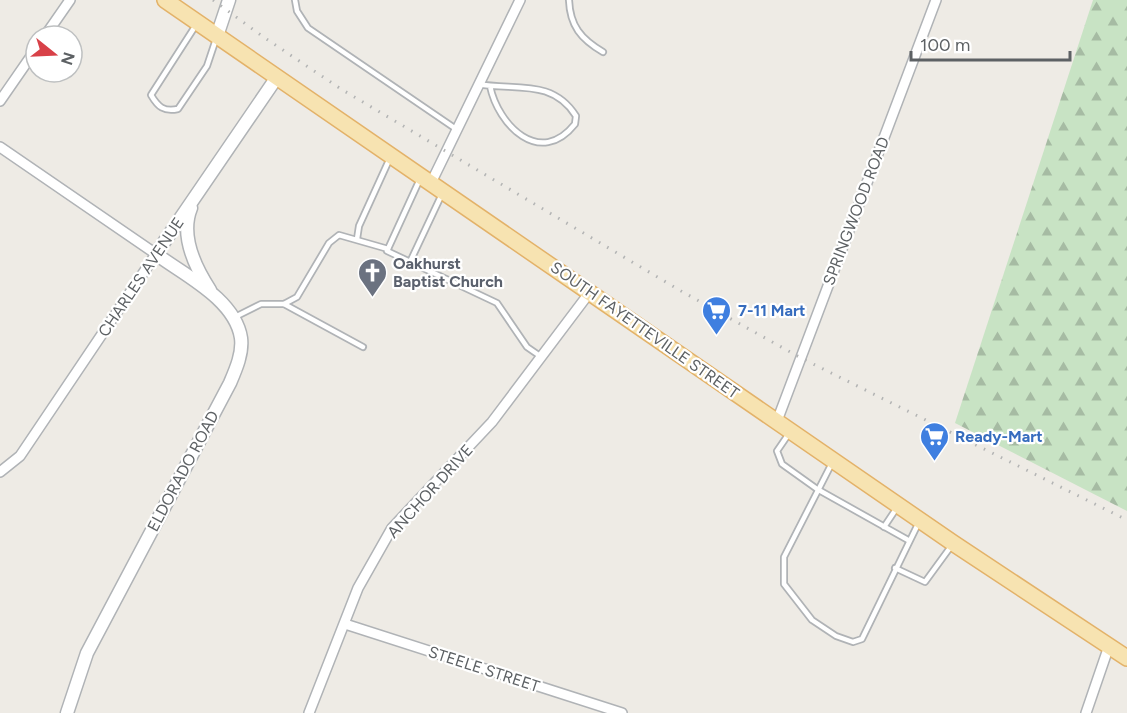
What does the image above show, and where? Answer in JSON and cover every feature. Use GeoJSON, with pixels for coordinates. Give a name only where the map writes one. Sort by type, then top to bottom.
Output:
{"type":"FeatureCollection","features":[{"type":"Feature","properties":{"kind":"main road","name":"SOUTH FAYETTEVILLE STREET"},"geometry":{"type":"LineString","coordinates":[[165,0],[953,543],[1127,658]]}},
{"type":"Feature","properties":{"kind":"street"},"geometry":{"type":"LineString","coordinates":[[53,24],[70,0]]}},
{"type":"Feature","properties":{"kind":"street"},"geometry":{"type":"LineString","coordinates":[[217,36],[229,0]]}},
{"type":"Feature","properties":{"kind":"street"},"geometry":{"type":"LineString","coordinates":[[432,184],[456,129],[520,0]]}},
{"type":"Feature","properties":{"kind":"street","name":"SPRINGWOOD ROAD"},"geometry":{"type":"LineString","coordinates":[[777,421],[936,0]]}},
{"type":"Feature","properties":{"kind":"street"},"geometry":{"type":"LineString","coordinates":[[0,101],[24,66]]}},
{"type":"Feature","properties":{"kind":"street","name":"CHARLES AVENUE"},"geometry":{"type":"LineString","coordinates":[[0,472],[20,456],[277,77]]}},
{"type":"Feature","properties":{"kind":"street"},"geometry":{"type":"LineString","coordinates":[[0,147],[156,254]]}},
{"type":"Feature","properties":{"kind":"street"},"geometry":{"type":"LineString","coordinates":[[195,198],[188,215],[187,230],[191,254],[214,296]]}},
{"type":"Feature","properties":{"kind":"street","name":"ELDORADO ROAD"},"geometry":{"type":"LineString","coordinates":[[67,713],[87,653],[233,376],[240,354],[241,339],[233,318],[214,296],[156,254]]}},
{"type":"Feature","properties":{"kind":"street","name":"ANCHOR DRIVE"},"geometry":{"type":"LineString","coordinates":[[309,713],[358,588],[392,528],[492,422],[590,292]]}},
{"type":"Feature","properties":{"kind":"street","name":"STEELE STREET"},"geometry":{"type":"LineString","coordinates":[[345,624],[622,713]]}},
{"type":"Feature","properties":{"kind":"street"},"geometry":{"type":"LineString","coordinates":[[1086,713],[1109,646]]}},
{"type":"Feature","properties":{"kind":"lane"},"geometry":{"type":"LineString","coordinates":[[295,0],[297,11],[308,28],[456,129]]}},
{"type":"Feature","properties":{"kind":"lane"},"geometry":{"type":"LineString","coordinates":[[569,0],[570,18],[576,30],[587,43],[603,52]]}},
{"type":"Feature","properties":{"kind":"lane"},"geometry":{"type":"LineString","coordinates":[[198,23],[151,95],[157,106],[169,111],[178,109],[207,66],[217,36]]}},
{"type":"Feature","properties":{"kind":"lane"},"geometry":{"type":"LineString","coordinates":[[478,84],[506,85],[550,93],[573,110],[576,116],[575,124],[559,139],[536,142],[525,139],[511,129],[493,103],[490,86]]}},
{"type":"Feature","properties":{"kind":"lane"},"geometry":{"type":"LineString","coordinates":[[357,239],[359,226],[375,188],[392,156]]}},
{"type":"Feature","properties":{"kind":"lane"},"geometry":{"type":"LineString","coordinates":[[388,249],[432,184]]}},
{"type":"Feature","properties":{"kind":"lane"},"geometry":{"type":"LineString","coordinates":[[410,262],[432,184]]}},
{"type":"Feature","properties":{"kind":"lane"},"geometry":{"type":"LineString","coordinates":[[233,318],[261,304],[284,304],[297,297],[328,243],[339,236],[388,249]]}},
{"type":"Feature","properties":{"kind":"lane"},"geometry":{"type":"LineString","coordinates":[[388,249],[387,252],[497,303],[527,347],[541,357]]}},
{"type":"Feature","properties":{"kind":"lane"},"geometry":{"type":"LineString","coordinates":[[284,304],[363,347]]}},
{"type":"Feature","properties":{"kind":"lane"},"geometry":{"type":"LineString","coordinates":[[791,431],[777,452],[782,464],[817,489],[908,540]]}},
{"type":"Feature","properties":{"kind":"lane"},"geometry":{"type":"LineString","coordinates":[[834,460],[817,489],[784,557],[784,584],[812,620],[836,636],[853,642],[862,639],[908,540],[921,520]]}},
{"type":"Feature","properties":{"kind":"lane"},"geometry":{"type":"LineString","coordinates":[[884,527],[899,505]]}},
{"type":"Feature","properties":{"kind":"lane"},"geometry":{"type":"LineString","coordinates":[[895,568],[924,582],[953,543]]}},
{"type":"Feature","properties":{"kind":"green space"},"geometry":{"type":"Polygon","coordinates":[[[1093,0],[1127,0],[1127,511],[955,423],[1093,0]]]}},
{"type":"Feature","properties":{"kind":"railway"},"geometry":{"type":"LineString","coordinates":[[213,0],[341,89],[681,291],[801,358],[1127,520]]}},
{"type":"Feature","properties":{"kind":"place","name":"Oakhurst Baptist Church"},"geometry":{"type":"Point","coordinates":[372,298]}},
{"type":"Feature","properties":{"kind":"place","name":"7-11 Mart"},"geometry":{"type":"Point","coordinates":[717,336]}},
{"type":"Feature","properties":{"kind":"place","name":"Ready-Mart"},"geometry":{"type":"Point","coordinates":[934,462]}}]}
